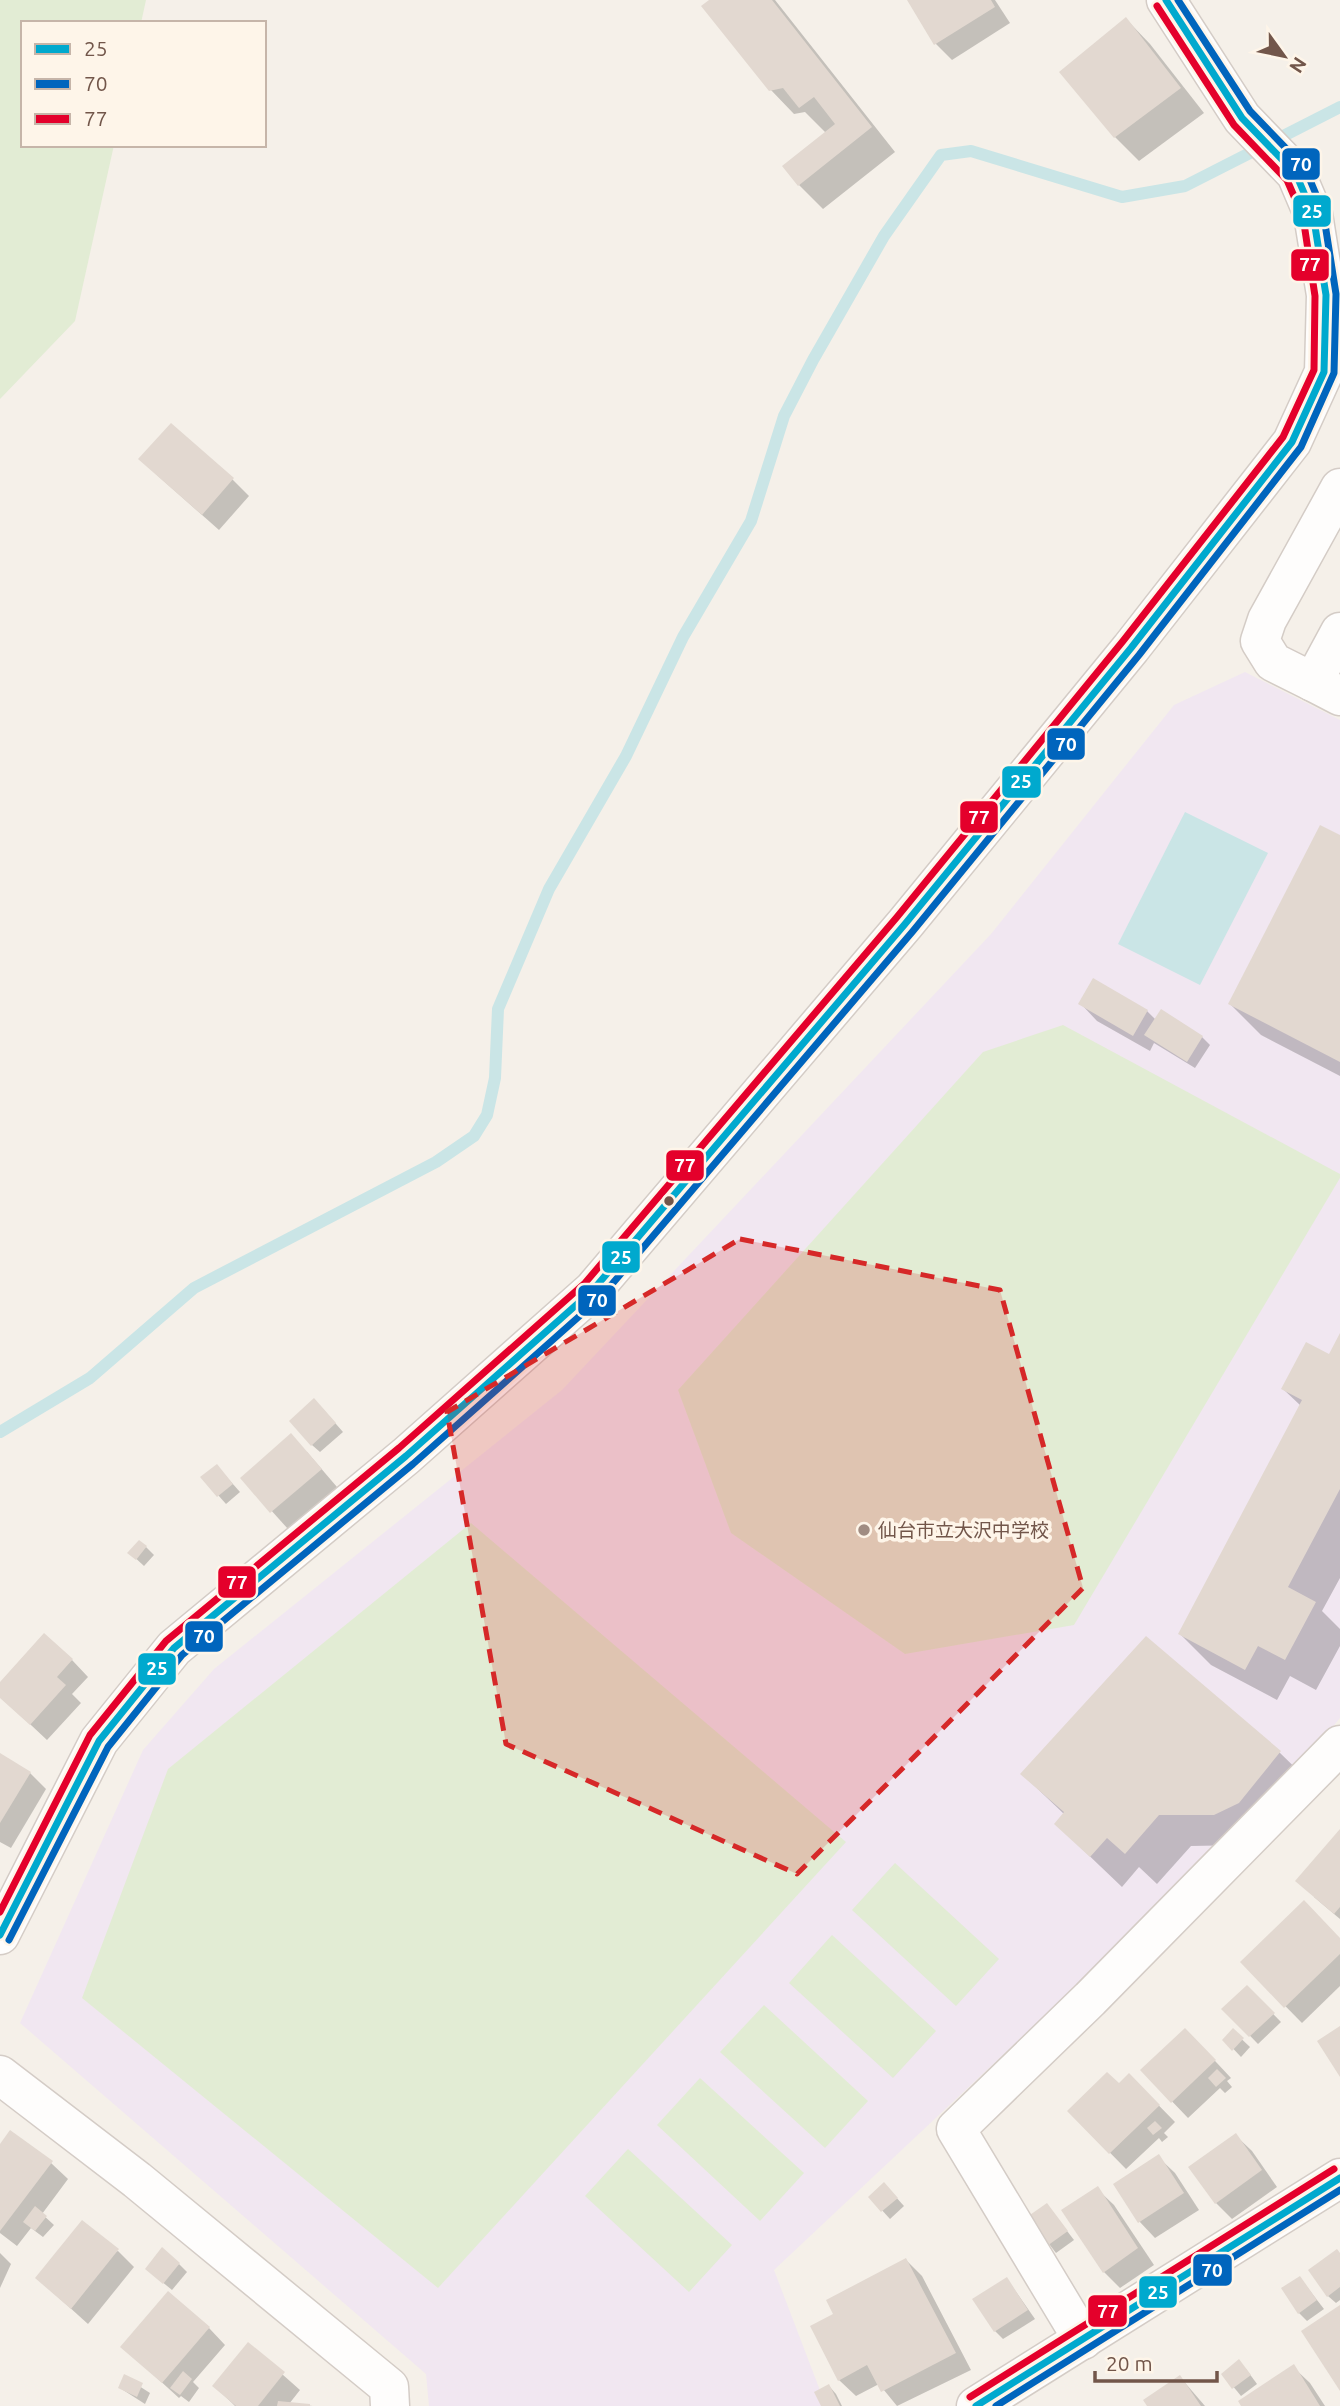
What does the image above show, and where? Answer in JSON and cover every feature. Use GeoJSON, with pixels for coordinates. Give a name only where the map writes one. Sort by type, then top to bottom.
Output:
{"type":"FeatureCollection","features":[{"type":"Feature","properties":{"kind":"street"},"geometry":{"type":"LineString","coordinates":[[0,1935],[99,1741],[174,1648],[406,1456],[593,1290],[905,924],[1131,648],[1292,442],[1324,372],[1333,296],[1313,214],[1296,174],[1242,118],[1166,0]]}},
{"type":"Feature","properties":{"kind":"street"},"geometry":{"type":"LineString","coordinates":[[1340,488],[1267,620],[1261,641],[1273,662],[1326,689],[1340,632]]}},
{"type":"Feature","properties":{"kind":"street"},"geometry":{"type":"LineString","coordinates":[[1083,2340],[956,2129],[1337,1753]]}},
{"type":"Feature","properties":{"kind":"street"},"geometry":{"type":"LineString","coordinates":[[0,2075],[136,2180],[389,2387],[390,2406]]}},
{"type":"Feature","properties":{"kind":"street"},"geometry":{"type":"LineString","coordinates":[[976,2406],[1340,2178]]}},
{"type":"Feature","properties":{"kind":"highlighted area"},"geometry":{"type":"Polygon","coordinates":[[[740,1239],[1000,1290],[1083,1588],[797,1874],[506,1744],[447,1412],[740,1239]]]}},
{"type":"Feature","properties":{"kind":"shaded area","name":"仙台市立大沢中学校"},"geometry":{"type":"Polygon","coordinates":[[[1245,672],[1340,720],[1340,1718],[1268,1806],[774,2270],[826,2406],[429,2406],[426,2374],[20,2023],[143,1750],[214,1669],[562,1390],[991,934],[1174,705],[1245,672]]]}},
{"type":"Feature","properties":{"kind":"green space"},"geometry":{"type":"Polygon","coordinates":[[[0,0],[146,0],[141,21],[21,21],[21,147],[114,147],[75,321],[0,399],[0,0]]]}},
{"type":"Feature","properties":{"kind":"green space"},"geometry":{"type":"Polygon","coordinates":[[[1063,1025],[1340,1174],[1340,1178],[1074,1625],[905,1654],[731,1533],[678,1390],[983,1052],[1063,1025]]]}},
{"type":"Feature","properties":{"kind":"green space"},"geometry":{"type":"Polygon","coordinates":[[[471,1523],[846,1842],[438,2288],[82,1998],[168,1769],[471,1523]]]}},
{"type":"Feature","properties":{"kind":"green space"},"geometry":{"type":"Polygon","coordinates":[[[895,1863],[999,1959],[956,2006],[852,1910],[895,1863]]]}},
{"type":"Feature","properties":{"kind":"green space"},"geometry":{"type":"Polygon","coordinates":[[[832,1935],[936,2031],[893,2078],[789,1983],[832,1935]]]}},
{"type":"Feature","properties":{"kind":"green space"},"geometry":{"type":"Polygon","coordinates":[[[764,2005],[868,2101],[825,2148],[720,2052],[764,2005]]]}},
{"type":"Feature","properties":{"kind":"green space"},"geometry":{"type":"Polygon","coordinates":[[[700,2078],[804,2173],[760,2221],[657,2125],[700,2078]]]}},
{"type":"Feature","properties":{"kind":"green space"},"geometry":{"type":"Polygon","coordinates":[[[628,2149],[732,2245],[689,2292],[585,2196],[628,2149]]]}},
{"type":"Feature","properties":{"kind":"water"},"geometry":{"type":"Polygon","coordinates":[[[1185,812],[1268,853],[1200,985],[1118,944],[1185,812]]]}},
{"type":"Feature","properties":{"kind":"building"},"geometry":{"type":"Polygon","coordinates":[[[709,0],[772,0],[872,127],[798,186],[782,166],[835,124],[814,97],[799,108],[783,88],[769,91],[701,6],[709,0]]]}},
{"type":"Feature","properties":{"kind":"building"},"geometry":{"type":"Polygon","coordinates":[[[907,0],[991,0],[995,7],[934,45],[907,0]]]}},
{"type":"Feature","properties":{"kind":"building"},"geometry":{"type":"Polygon","coordinates":[[[1126,17],[1181,88],[1114,138],[1059,72],[1126,17]]]}},
{"type":"Feature","properties":{"kind":"building"},"geometry":{"type":"Polygon","coordinates":[[[171,423],[234,478],[202,515],[138,459],[171,423]]]}},
{"type":"Feature","properties":{"kind":"building"},"geometry":{"type":"Polygon","coordinates":[[[1320,825],[1340,835],[1340,1062],[1228,1004],[1320,825]]]}},
{"type":"Feature","properties":{"kind":"building"},"geometry":{"type":"Polygon","coordinates":[[[1093,978],[1148,1010],[1133,1036],[1078,1004],[1093,978]]]}},
{"type":"Feature","properties":{"kind":"building"},"geometry":{"type":"Polygon","coordinates":[[[1161,1009],[1203,1036],[1187,1062],[1144,1035],[1161,1009]]]}},
{"type":"Feature","properties":{"kind":"building"},"geometry":{"type":"Polygon","coordinates":[[[1340,1333],[1340,1489],[1288,1587],[1316,1602],[1285,1660],[1258,1646],[1245,1670],[1178,1634],[1302,1400],[1281,1389],[1306,1342],[1329,1354],[1340,1333]]]}},
{"type":"Feature","properties":{"kind":"building"},"geometry":{"type":"Polygon","coordinates":[[[314,1398],[336,1423],[311,1446],[289,1421],[314,1398]]]}},
{"type":"Feature","properties":{"kind":"building"},"geometry":{"type":"Polygon","coordinates":[[[291,1433],[322,1469],[270,1513],[240,1478],[291,1433]]]}},
{"type":"Feature","properties":{"kind":"building"},"geometry":{"type":"Polygon","coordinates":[[[217,1464],[233,1484],[217,1497],[200,1477],[217,1464]]]}},
{"type":"Feature","properties":{"kind":"building"},"geometry":{"type":"Polygon","coordinates":[[[139,1540],[147,1546],[136,1560],[127,1553],[139,1540]]]}},
{"type":"Feature","properties":{"kind":"building"},"geometry":{"type":"Polygon","coordinates":[[[44,1633],[73,1659],[57,1677],[66,1685],[30,1725],[0,1698],[0,1682],[44,1633]]]}},
{"type":"Feature","properties":{"kind":"building"},"geometry":{"type":"Polygon","coordinates":[[[1146,1636],[1281,1751],[1239,1803],[1214,1815],[1159,1815],[1125,1854],[1107,1838],[1090,1857],[1054,1824],[1064,1812],[1020,1774],[1146,1636]]]}},
{"type":"Feature","properties":{"kind":"building"},"geometry":{"type":"Polygon","coordinates":[[[0,1753],[31,1772],[0,1823],[0,1753]]]}},
{"type":"Feature","properties":{"kind":"building"},"geometry":{"type":"Polygon","coordinates":[[[1340,1829],[1340,1907],[1334,1914],[1295,1881],[1340,1829]]]}},
{"type":"Feature","properties":{"kind":"building"},"geometry":{"type":"Polygon","coordinates":[[[1304,1900],[1340,1938],[1340,1954],[1284,2008],[1240,1962],[1304,1900]]]}},
{"type":"Feature","properties":{"kind":"building"},"geometry":{"type":"Polygon","coordinates":[[[1247,1985],[1275,2013],[1249,2037],[1221,2009],[1247,1985]]]}},
{"type":"Feature","properties":{"kind":"building"},"geometry":{"type":"Polygon","coordinates":[[[1340,2026],[1340,2077],[1317,2041],[1340,2026]]]}},
{"type":"Feature","properties":{"kind":"building"},"geometry":{"type":"Polygon","coordinates":[[[1185,2028],[1216,2060],[1171,2103],[1140,2070],[1185,2028]]]}},
{"type":"Feature","properties":{"kind":"building"},"geometry":{"type":"Polygon","coordinates":[[[1233,2028],[1244,2038],[1232,2051],[1222,2040],[1233,2028]]]}},
{"type":"Feature","properties":{"kind":"building"},"geometry":{"type":"Polygon","coordinates":[[[1217,2069],[1226,2078],[1216,2087],[1208,2078],[1217,2069]]]}},
{"type":"Feature","properties":{"kind":"building"},"geometry":{"type":"Polygon","coordinates":[[[1107,2072],[1119,2083],[1129,2073],[1160,2105],[1109,2154],[1067,2111],[1107,2072]]]}},
{"type":"Feature","properties":{"kind":"building"},"geometry":{"type":"Polygon","coordinates":[[[1155,2121],[1162,2128],[1153,2135],[1147,2128],[1155,2121]]]}},
{"type":"Feature","properties":{"kind":"building"},"geometry":{"type":"Polygon","coordinates":[[[10,2130],[53,2161],[0,2231],[0,2144],[10,2130]]]}},
{"type":"Feature","properties":{"kind":"building"},"geometry":{"type":"Polygon","coordinates":[[[1236,2133],[1262,2170],[1215,2204],[1188,2167],[1236,2133]]]}},
{"type":"Feature","properties":{"kind":"building"},"geometry":{"type":"Polygon","coordinates":[[[1159,2154],[1184,2193],[1138,2223],[1113,2184],[1159,2154]]]}},
{"type":"Feature","properties":{"kind":"building"},"geometry":{"type":"Polygon","coordinates":[[[884,2182],[898,2198],[881,2212],[868,2197],[884,2182]]]}},
{"type":"Feature","properties":{"kind":"building"},"geometry":{"type":"Polygon","coordinates":[[[1098,2186],[1138,2248],[1103,2273],[1061,2210],[1098,2186]]]}},
{"type":"Feature","properties":{"kind":"building"},"geometry":{"type":"Polygon","coordinates":[[[1047,2203],[1068,2231],[1047,2246],[1027,2217],[1047,2203]]]}},
{"type":"Feature","properties":{"kind":"building"},"geometry":{"type":"Polygon","coordinates":[[[35,2206],[47,2216],[35,2231],[23,2222],[35,2206]]]}},
{"type":"Feature","properties":{"kind":"building"},"geometry":{"type":"Polygon","coordinates":[[[82,2220],[119,2249],[71,2309],[35,2278],[82,2220]]]}},
{"type":"Feature","properties":{"kind":"building"},"geometry":{"type":"Polygon","coordinates":[[[162,2247],[180,2263],[163,2284],[145,2269],[162,2247]]]}},
{"type":"Feature","properties":{"kind":"building"},"geometry":{"type":"Polygon","coordinates":[[[1337,2249],[1340,2253],[1340,2287],[1327,2297],[1308,2270],[1337,2249]]]}},
{"type":"Feature","properties":{"kind":"building"},"geometry":{"type":"Polygon","coordinates":[[[906,2258],[956,2353],[881,2392],[867,2365],[838,2381],[810,2326],[833,2314],[826,2300],[906,2258]]]}},
{"type":"Feature","properties":{"kind":"building"},"geometry":{"type":"Polygon","coordinates":[[[1300,2276],[1317,2300],[1298,2314],[1281,2288],[1300,2276]]]}},
{"type":"Feature","properties":{"kind":"building"},"geometry":{"type":"Polygon","coordinates":[[[1007,2277],[1028,2310],[994,2332],[972,2299],[1007,2277]]]}},
{"type":"Feature","properties":{"kind":"building"},"geometry":{"type":"Polygon","coordinates":[[[168,2291],[210,2327],[162,2383],[120,2347],[168,2291]]]}},
{"type":"Feature","properties":{"kind":"building"},"geometry":{"type":"Polygon","coordinates":[[[1340,2305],[1340,2391],[1301,2331],[1340,2305]]]}},
{"type":"Feature","properties":{"kind":"building"},"geometry":{"type":"Polygon","coordinates":[[[248,2342],[285,2372],[258,2406],[236,2406],[212,2386],[248,2342]]]}},
{"type":"Feature","properties":{"kind":"building"},"geometry":{"type":"Polygon","coordinates":[[[1239,2359],[1251,2375],[1232,2389],[1221,2374],[1239,2359]]]}},
{"type":"Feature","properties":{"kind":"building"},"geometry":{"type":"Polygon","coordinates":[[[1294,2364],[1320,2406],[1241,2406],[1238,2401],[1294,2364]]]}},
{"type":"Feature","properties":{"kind":"building"},"geometry":{"type":"Polygon","coordinates":[[[183,2371],[192,2379],[180,2395],[170,2388],[183,2371]]]}},
{"type":"Feature","properties":{"kind":"building"},"geometry":{"type":"Polygon","coordinates":[[[124,2374],[143,2383],[137,2397],[118,2388],[124,2374]]]}},
{"type":"Feature","properties":{"kind":"building"},"geometry":{"type":"Polygon","coordinates":[[[1180,2375],[1201,2406],[1147,2406],[1143,2400],[1180,2375]]]}},
{"type":"Feature","properties":{"kind":"building"},"geometry":{"type":"Polygon","coordinates":[[[829,2384],[840,2406],[821,2406],[814,2392],[829,2384]]]}},
{"type":"Feature","properties":{"kind":"building"},"geometry":{"type":"Polygon","coordinates":[[[278,2401],[310,2404],[310,2406],[277,2406],[278,2401]]]}},
{"type":"Feature","properties":{"kind":"waterway"},"geometry":{"type":"LineString","coordinates":[[0,1432],[90,1378],[194,1288],[436,1162],[474,1136],[487,1115],[495,1078],[498,1009],[549,889],[626,756],[683,637],[751,521],[784,416],[813,360],[884,236],[941,155],[971,151],[1122,197],[1185,186],[1340,107]]}},
{"type":"Feature","properties":{"kind":"transit line","name":"25"},"geometry":{"type":"LineString","coordinates":[[0,1935],[99,1741],[174,1648],[406,1456],[593,1290],[905,924],[1131,648],[1292,442],[1324,372],[1326,295],[1313,214],[1296,174],[1242,118],[1166,0]]}},
{"type":"Feature","properties":{"kind":"transit line","name":"70"},"geometry":{"type":"LineString","coordinates":[[9,1940],[108,1747],[182,1655],[413,1464],[601,1297],[913,931],[1139,655],[1301,447],[1334,373],[1336,294],[1323,211],[1305,168],[1250,111],[1178,0]]}},
{"type":"Feature","properties":{"kind":"transit line","name":"77"},"geometry":{"type":"LineString","coordinates":[[0,1912],[90,1735],[166,1641],[399,1448],[585,1283],[897,917],[1123,641],[1283,437],[1314,370],[1315,296],[1303,217],[1287,180],[1234,125],[1157,6]]}},
{"type":"Feature","properties":{"kind":"transit line","name":"77"},"geometry":{"type":"LineString","coordinates":[[970,2397],[1334,2169]]}},
{"type":"Feature","properties":{"kind":"transit line","name":"25"},"geometry":{"type":"LineString","coordinates":[[976,2406],[1340,2178]]}},
{"type":"Feature","properties":{"kind":"transit line","name":"70"},"geometry":{"type":"LineString","coordinates":[[996,2406],[1340,2190]]}},
{"type":"Feature","properties":{"kind":"place","name":"仙台市立大沢中学校"},"geometry":{"type":"Point","coordinates":[864,1530]}}]}
